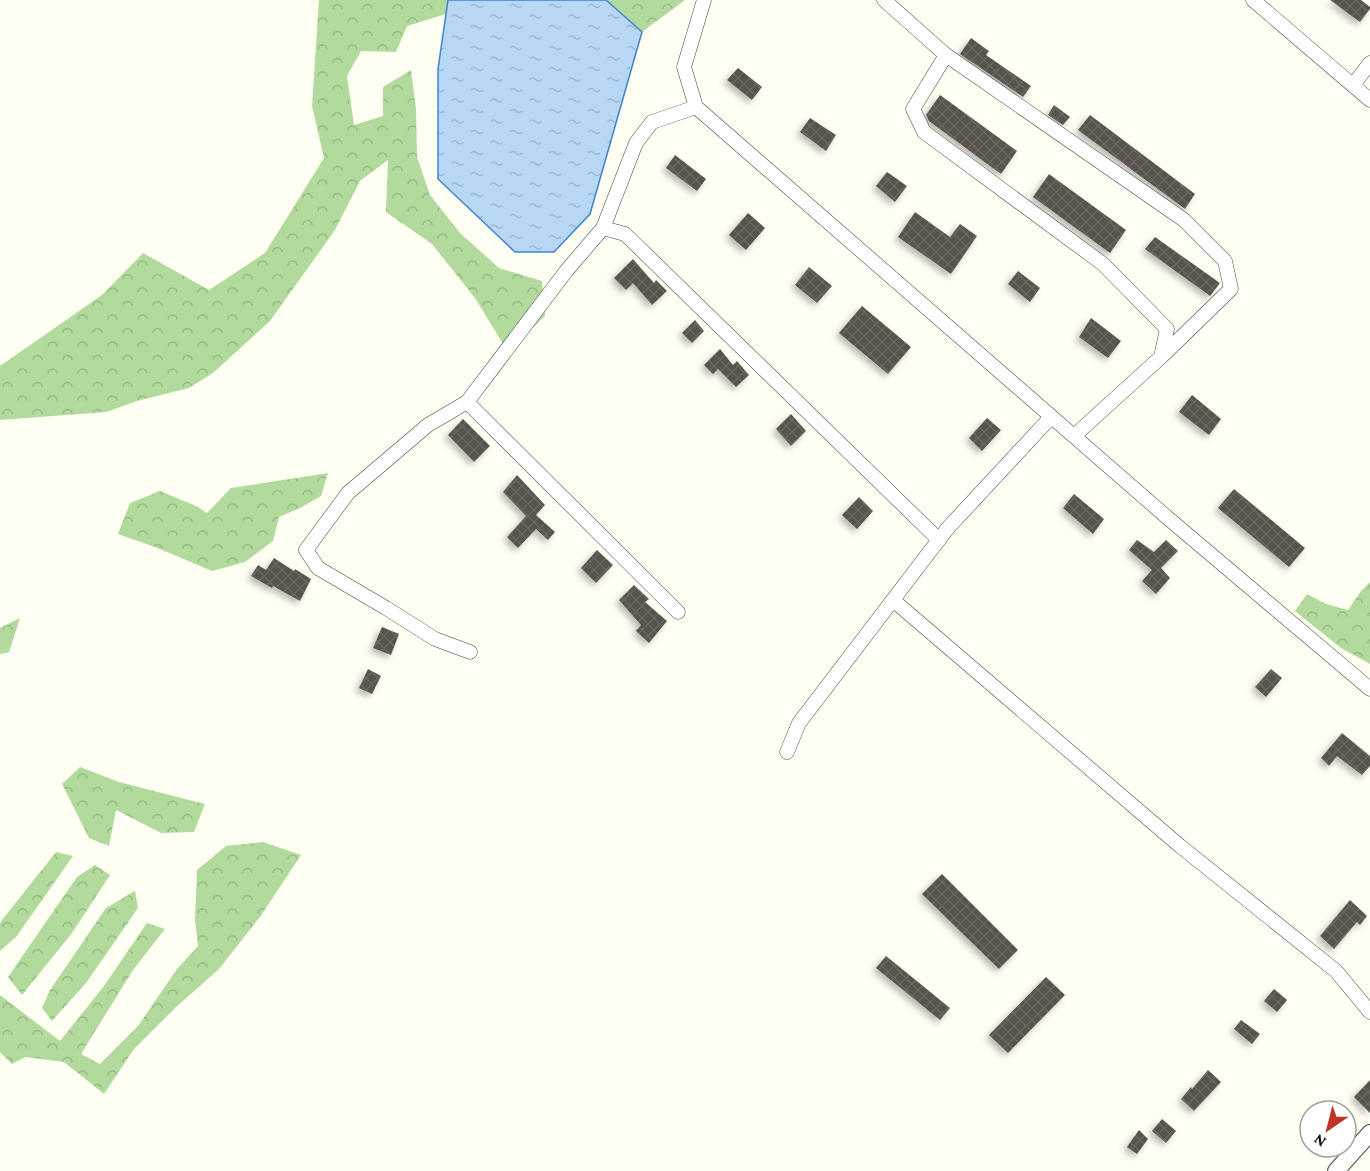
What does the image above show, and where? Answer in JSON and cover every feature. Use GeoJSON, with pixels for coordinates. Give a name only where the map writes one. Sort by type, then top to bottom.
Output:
{"type":"FeatureCollection","features":[{"type":"Feature","properties":{"kind":"street"},"geometry":{"type":"LineString","coordinates":[[704,0],[684,67],[696,107],[1169,519],[1370,689]]}},
{"type":"Feature","properties":{"kind":"street"},"geometry":{"type":"LineString","coordinates":[[884,0],[946,55],[1184,220],[1225,261],[1231,289],[1074,436]]}},
{"type":"Feature","properties":{"kind":"street"},"geometry":{"type":"LineString","coordinates":[[1253,0],[1370,100]]}},
{"type":"Feature","properties":{"kind":"street"},"geometry":{"type":"LineString","coordinates":[[946,55],[913,110],[924,132],[1103,264],[1167,329],[1161,357]]}},
{"type":"Feature","properties":{"kind":"street"},"geometry":{"type":"LineString","coordinates":[[1353,85],[1370,63]]}},
{"type":"Feature","properties":{"kind":"street"},"geometry":{"type":"LineString","coordinates":[[470,652],[435,639],[318,568],[306,550],[348,493],[428,425],[467,402],[567,270],[603,228],[636,143],[652,122],[696,107]]}},
{"type":"Feature","properties":{"kind":"street"},"geometry":{"type":"LineString","coordinates":[[603,228],[625,234],[939,540]]}},
{"type":"Feature","properties":{"kind":"street"},"geometry":{"type":"LineString","coordinates":[[467,402],[678,612]]}},
{"type":"Feature","properties":{"kind":"street"},"geometry":{"type":"LineString","coordinates":[[787,752],[799,723],[947,529],[1051,417]]}},
{"type":"Feature","properties":{"kind":"street"},"geometry":{"type":"LineString","coordinates":[[892,600],[1180,846],[1335,971],[1370,1012]]}},
{"type":"Feature","properties":{"kind":"street"},"geometry":{"type":"LineString","coordinates":[[1336,1171],[1370,1133]]}},
{"type":"Feature","properties":{"kind":"green space"},"geometry":{"type":"Polygon","coordinates":[[[319,0],[448,0],[446,14],[407,26],[396,52],[361,51],[347,76],[354,125],[383,116],[383,87],[411,70],[416,109],[417,157],[430,195],[460,233],[499,268],[542,281],[545,316],[508,352],[475,298],[432,244],[386,212],[388,160],[360,181],[335,230],[270,321],[213,373],[189,388],[137,401],[106,412],[0,420],[0,366],[102,295],[143,253],[209,290],[265,253],[324,158],[312,106],[319,0]]]}},
{"type":"Feature","properties":{"kind":"green space"},"geometry":{"type":"Polygon","coordinates":[[[606,0],[685,0],[642,32],[606,0]]]}},
{"type":"Feature","properties":{"kind":"green space"},"geometry":{"type":"Polygon","coordinates":[[[328,473],[321,496],[279,517],[273,541],[245,562],[212,571],[118,534],[130,503],[160,491],[207,513],[231,488],[328,473]]]}},
{"type":"Feature","properties":{"kind":"green space"},"geometry":{"type":"Polygon","coordinates":[[[1370,582],[1370,664],[1341,648],[1295,611],[1307,594],[1326,604],[1348,610],[1370,582]]]}},
{"type":"Feature","properties":{"kind":"green space"},"geometry":{"type":"Polygon","coordinates":[[[20,618],[9,652],[0,654],[0,628],[20,618]]]}},
{"type":"Feature","properties":{"kind":"green space"},"geometry":{"type":"Polygon","coordinates":[[[80,767],[119,782],[205,804],[194,832],[161,833],[116,810],[109,846],[89,838],[62,784],[80,767]]]}},
{"type":"Feature","properties":{"kind":"green space"},"geometry":{"type":"Polygon","coordinates":[[[263,842],[301,855],[260,917],[219,969],[134,1049],[104,1094],[64,1062],[25,1057],[12,1064],[0,1052],[0,995],[60,1041],[104,986],[147,923],[165,929],[133,970],[81,1054],[100,1064],[138,1026],[177,969],[198,946],[195,920],[197,870],[226,846],[263,842]]]}},
{"type":"Feature","properties":{"kind":"green space"},"geometry":{"type":"Polygon","coordinates":[[[56,852],[73,856],[16,937],[0,951],[2,920],[56,852]]]}},
{"type":"Feature","properties":{"kind":"green space"},"geometry":{"type":"Polygon","coordinates":[[[95,865],[110,875],[72,933],[22,995],[8,977],[77,877],[95,865]]]}},
{"type":"Feature","properties":{"kind":"green space"},"geometry":{"type":"Polygon","coordinates":[[[135,891],[138,908],[86,983],[52,1021],[42,1008],[50,990],[106,908],[135,891]]]}},
{"type":"Feature","properties":{"kind":"water"},"geometry":{"type":"Polygon","coordinates":[[[448,0],[606,0],[642,32],[590,214],[554,252],[515,252],[438,179],[438,69],[448,0]]]}},
{"type":"Feature","properties":{"kind":"building"},"geometry":{"type":"Polygon","coordinates":[[[1330,0],[1361,0],[1370,9],[1360,22],[1330,0]]]}},
{"type":"Feature","properties":{"kind":"building"},"geometry":{"type":"Polygon","coordinates":[[[971,38],[989,51],[986,55],[1031,86],[1023,97],[960,54],[971,38]]]}},
{"type":"Feature","properties":{"kind":"building"},"geometry":{"type":"Polygon","coordinates":[[[738,68],[762,87],[752,100],[727,80],[738,68]]]}},
{"type":"Feature","properties":{"kind":"building"},"geometry":{"type":"Polygon","coordinates":[[[940,95],[1017,151],[1001,174],[929,121],[926,115],[940,95]]]}},
{"type":"Feature","properties":{"kind":"building"},"geometry":{"type":"Polygon","coordinates":[[[1054,105],[1070,117],[1063,125],[1048,115],[1054,105]]]}},
{"type":"Feature","properties":{"kind":"building"},"geometry":{"type":"Polygon","coordinates":[[[1090,115],[1195,194],[1185,209],[1078,130],[1090,115]]]}},
{"type":"Feature","properties":{"kind":"building"},"geometry":{"type":"Polygon","coordinates":[[[810,118],[836,135],[826,151],[800,132],[810,118]]]}},
{"type":"Feature","properties":{"kind":"building"},"geometry":{"type":"Polygon","coordinates":[[[675,155],[706,179],[697,191],[666,168],[675,155]]]}},
{"type":"Feature","properties":{"kind":"building"},"geometry":{"type":"Polygon","coordinates":[[[887,172],[907,186],[895,202],[876,186],[887,172]]]}},
{"type":"Feature","properties":{"kind":"building"},"geometry":{"type":"Polygon","coordinates":[[[1049,174],[1126,230],[1110,253],[1033,197],[1049,174]]]}},
{"type":"Feature","properties":{"kind":"building"},"geometry":{"type":"Polygon","coordinates":[[[915,212],[950,237],[960,224],[977,236],[951,274],[898,237],[915,212]]]}},
{"type":"Feature","properties":{"kind":"building"},"geometry":{"type":"Polygon","coordinates":[[[748,213],[765,228],[746,250],[729,235],[748,213]]]}},
{"type":"Feature","properties":{"kind":"building"},"geometry":{"type":"Polygon","coordinates":[[[1155,237],[1220,283],[1210,296],[1145,249],[1155,237]]]}},
{"type":"Feature","properties":{"kind":"building"},"geometry":{"type":"Polygon","coordinates":[[[633,259],[654,283],[656,280],[667,291],[652,305],[633,283],[626,290],[614,278],[633,259]]]}},
{"type":"Feature","properties":{"kind":"building"},"geometry":{"type":"Polygon","coordinates":[[[809,267],[832,286],[817,303],[795,285],[809,267]]]}},
{"type":"Feature","properties":{"kind":"building"},"geometry":{"type":"Polygon","coordinates":[[[1018,271],[1040,288],[1030,302],[1008,284],[1018,271]]]}},
{"type":"Feature","properties":{"kind":"building"},"geometry":{"type":"Polygon","coordinates":[[[862,306],[911,347],[888,374],[839,333],[862,306]]]}},
{"type":"Feature","properties":{"kind":"building"},"geometry":{"type":"Polygon","coordinates":[[[1091,318],[1121,341],[1108,358],[1079,337],[1091,318]]]}},
{"type":"Feature","properties":{"kind":"building"},"geometry":{"type":"Polygon","coordinates":[[[695,320],[704,331],[692,343],[682,333],[695,320]]]}},
{"type":"Feature","properties":{"kind":"building"},"geometry":{"type":"Polygon","coordinates":[[[720,349],[733,365],[737,361],[749,375],[736,387],[718,369],[713,374],[704,365],[720,349]]]}},
{"type":"Feature","properties":{"kind":"building"},"geometry":{"type":"Polygon","coordinates":[[[1192,395],[1221,419],[1209,435],[1179,412],[1192,395]]]}},
{"type":"Feature","properties":{"kind":"building"},"geometry":{"type":"Polygon","coordinates":[[[791,414],[806,431],[791,446],[776,429],[791,414]]]}},
{"type":"Feature","properties":{"kind":"building"},"geometry":{"type":"Polygon","coordinates":[[[987,418],[1001,430],[982,451],[969,438],[987,418]]]}},
{"type":"Feature","properties":{"kind":"building"},"geometry":{"type":"Polygon","coordinates":[[[463,419],[490,446],[474,462],[448,435],[463,419]]]}},
{"type":"Feature","properties":{"kind":"building"},"geometry":{"type":"Polygon","coordinates":[[[517,475],[545,505],[536,515],[555,532],[548,540],[536,529],[518,548],[507,537],[526,516],[503,492],[517,475]]]}},
{"type":"Feature","properties":{"kind":"building"},"geometry":{"type":"Polygon","coordinates":[[[1234,489],[1305,548],[1289,567],[1218,508],[1234,489]]]}},
{"type":"Feature","properties":{"kind":"building"},"geometry":{"type":"Polygon","coordinates":[[[1074,494],[1104,519],[1093,534],[1063,508],[1074,494]]]}},
{"type":"Feature","properties":{"kind":"building"},"geometry":{"type":"Polygon","coordinates":[[[859,497],[873,511],[857,529],[842,515],[859,497]]]}},
{"type":"Feature","properties":{"kind":"building"},"geometry":{"type":"Polygon","coordinates":[[[1137,540],[1154,552],[1166,540],[1178,551],[1161,568],[1170,578],[1156,594],[1142,581],[1152,570],[1129,550],[1137,540]]]}},
{"type":"Feature","properties":{"kind":"building"},"geometry":{"type":"Polygon","coordinates":[[[597,550],[613,565],[596,583],[581,568],[597,550]]]}},
{"type":"Feature","properties":{"kind":"building"},"geometry":{"type":"Polygon","coordinates":[[[274,558],[311,579],[300,601],[251,576],[258,565],[266,570],[274,558]]]}},
{"type":"Feature","properties":{"kind":"building"},"geometry":{"type":"Polygon","coordinates":[[[634,585],[649,599],[645,602],[667,621],[649,643],[636,631],[641,625],[619,600],[634,585]]]}},
{"type":"Feature","properties":{"kind":"building"},"geometry":{"type":"Polygon","coordinates":[[[382,627],[399,634],[391,655],[373,648],[382,627]]]}},
{"type":"Feature","properties":{"kind":"building"},"geometry":{"type":"Polygon","coordinates":[[[368,669],[381,676],[372,694],[359,688],[368,669]]]}},
{"type":"Feature","properties":{"kind":"building"},"geometry":{"type":"Polygon","coordinates":[[[1271,669],[1282,678],[1266,697],[1255,687],[1271,669]]]}},
{"type":"Feature","properties":{"kind":"building"},"geometry":{"type":"Polygon","coordinates":[[[1342,733],[1370,756],[1370,766],[1362,775],[1337,756],[1329,766],[1321,758],[1342,733]]]}},
{"type":"Feature","properties":{"kind":"building"},"geometry":{"type":"Polygon","coordinates":[[[942,874],[1018,950],[999,969],[922,894],[942,874]]]}},
{"type":"Feature","properties":{"kind":"building"},"geometry":{"type":"Polygon","coordinates":[[[1350,900],[1367,916],[1360,925],[1357,922],[1334,949],[1320,936],[1350,900]]]}},
{"type":"Feature","properties":{"kind":"building"},"geometry":{"type":"Polygon","coordinates":[[[886,956],[950,1008],[940,1020],[876,968],[886,956]]]}},
{"type":"Feature","properties":{"kind":"building"},"geometry":{"type":"Polygon","coordinates":[[[1046,977],[1065,995],[1008,1053],[989,1035],[1046,977]]]}},
{"type":"Feature","properties":{"kind":"building"},"geometry":{"type":"Polygon","coordinates":[[[1274,989],[1287,1000],[1277,1012],[1264,1001],[1274,989]]]}},
{"type":"Feature","properties":{"kind":"building"},"geometry":{"type":"Polygon","coordinates":[[[1241,1020],[1260,1034],[1252,1044],[1234,1029],[1241,1020]]]}},
{"type":"Feature","properties":{"kind":"building"},"geometry":{"type":"Polygon","coordinates":[[[1208,1070],[1221,1082],[1194,1111],[1181,1099],[1208,1070]]]}},
{"type":"Feature","properties":{"kind":"building"},"geometry":{"type":"Polygon","coordinates":[[[1370,1080],[1370,1113],[1354,1097],[1370,1080]]]}},
{"type":"Feature","properties":{"kind":"building"},"geometry":{"type":"Polygon","coordinates":[[[1162,1119],[1176,1131],[1166,1143],[1152,1131],[1162,1119]]]}},
{"type":"Feature","properties":{"kind":"building"},"geometry":{"type":"Polygon","coordinates":[[[1139,1130],[1148,1139],[1137,1154],[1127,1147],[1139,1130]]]}}]}
